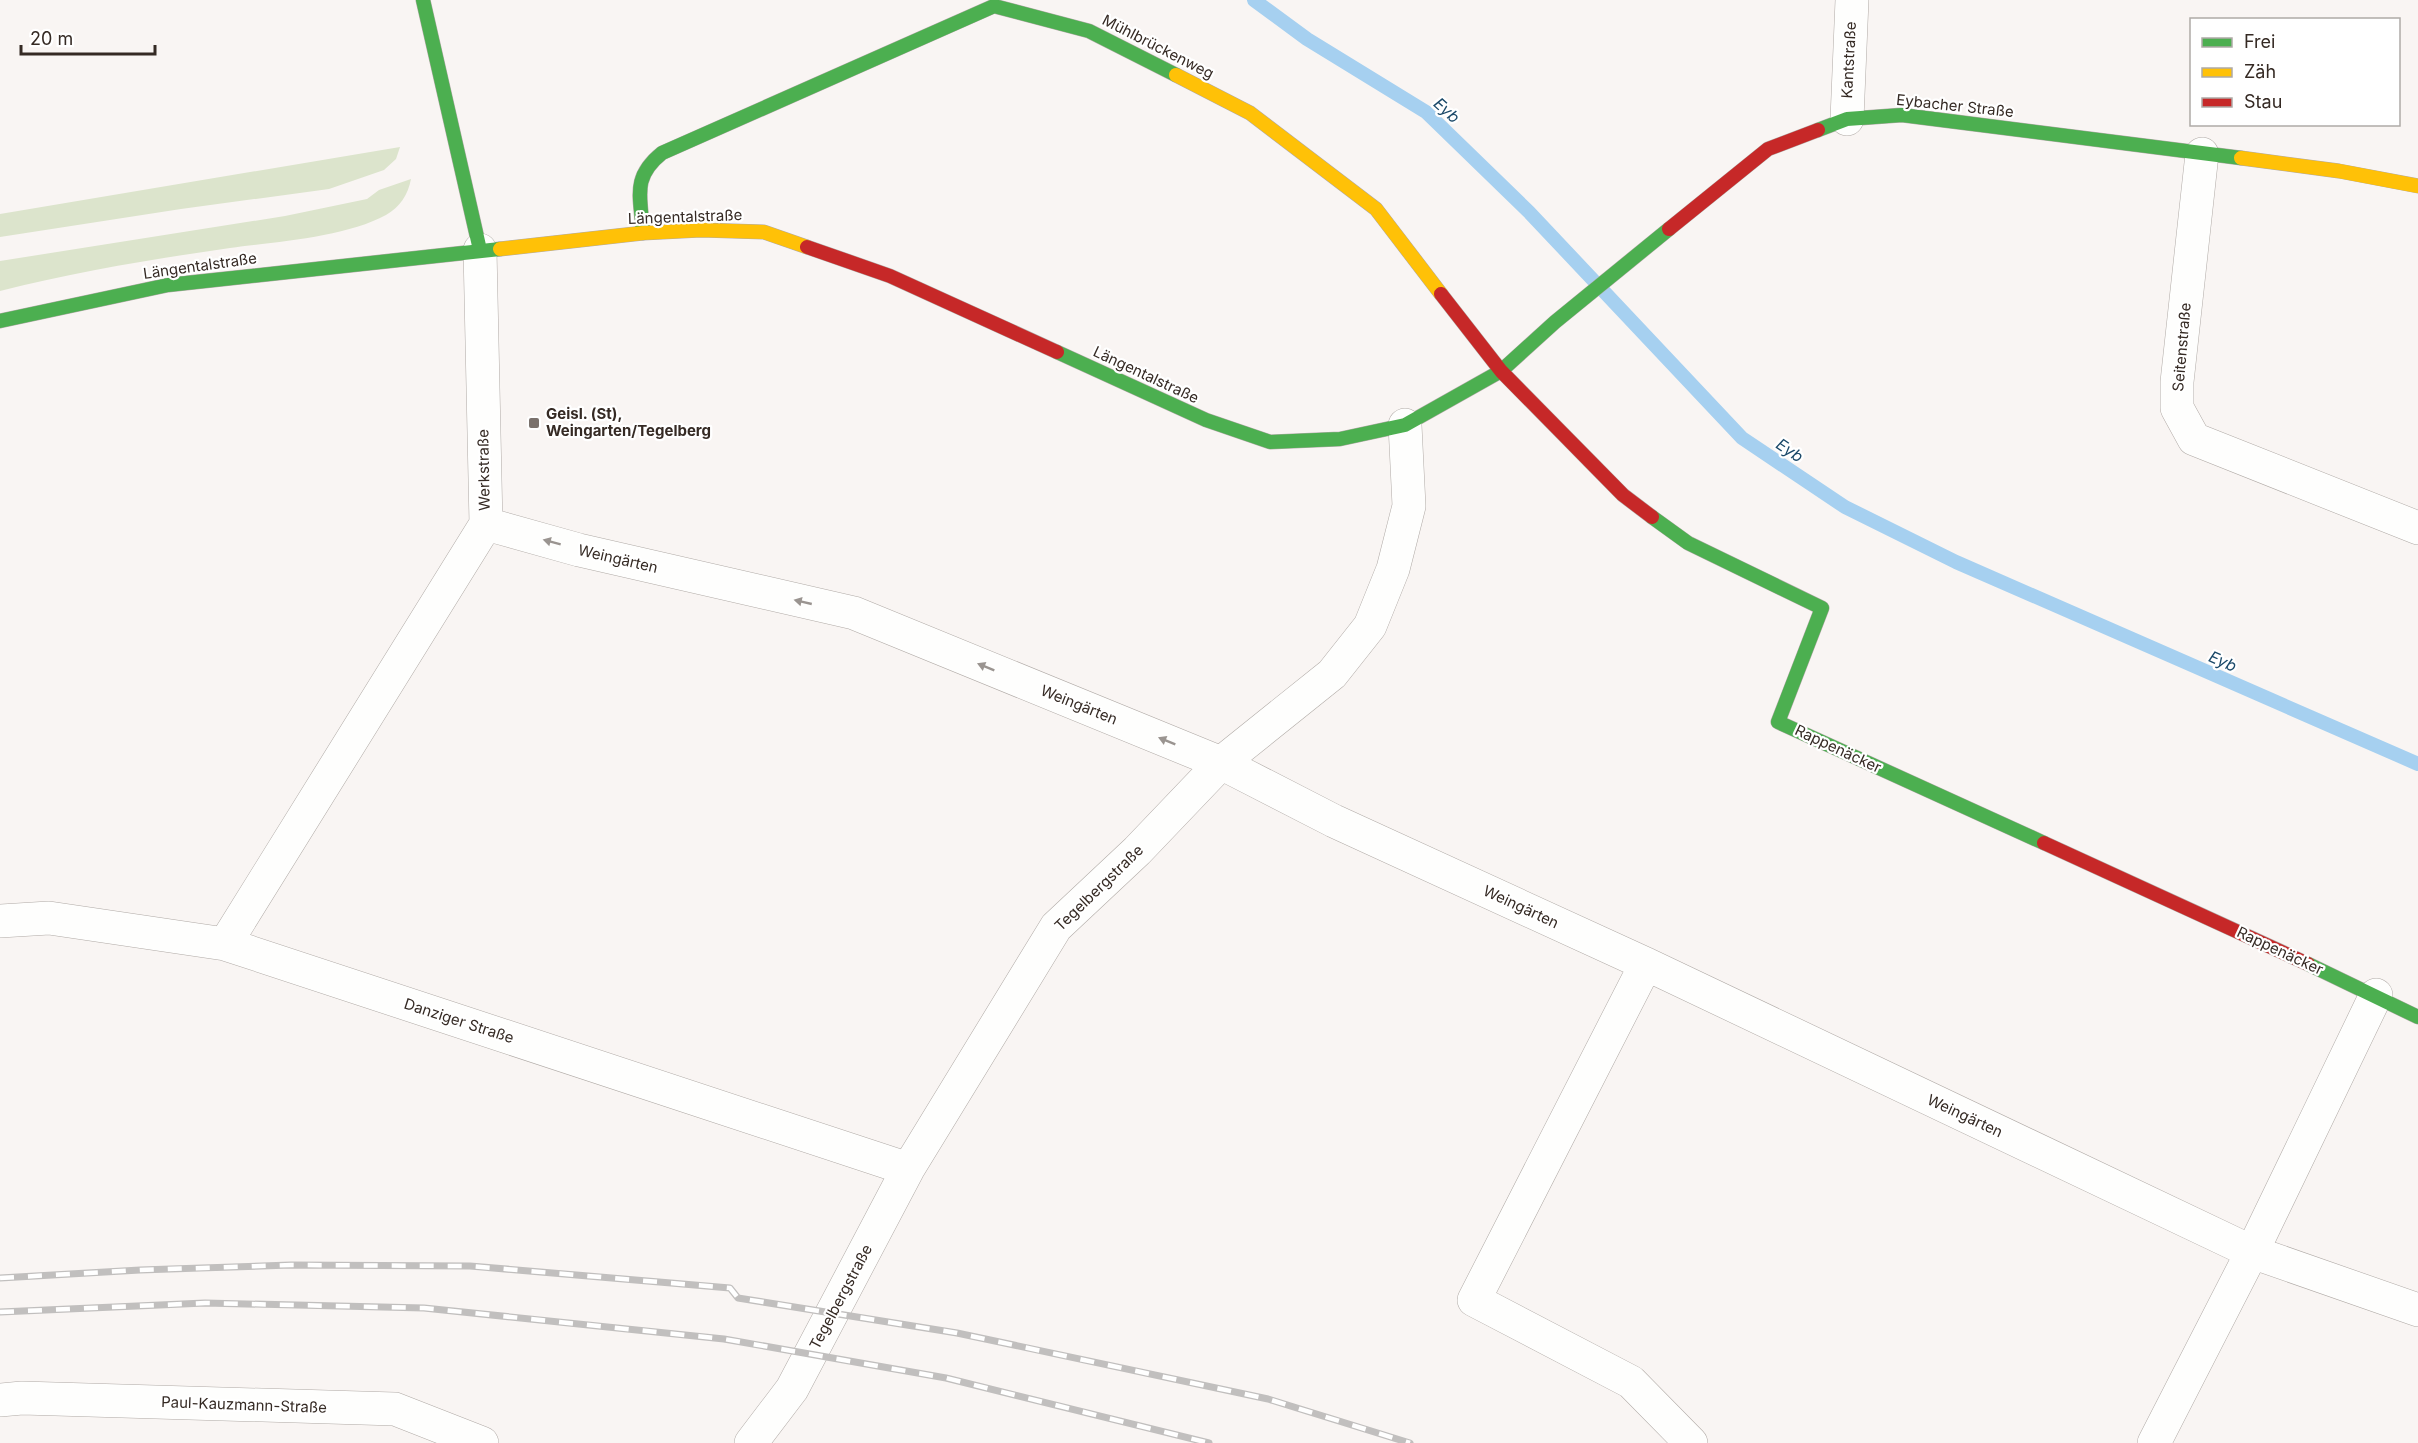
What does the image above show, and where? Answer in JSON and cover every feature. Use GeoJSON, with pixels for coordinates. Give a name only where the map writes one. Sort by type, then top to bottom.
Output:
{"type":"FeatureCollection","features":[{"type":"Feature","properties":{"kind":"main road","name":"Werkstraße"},"geometry":{"type":"LineString","coordinates":[[423,0],[480,250]]}},
{"type":"Feature","properties":{"kind":"main road","name":"Mühlbrückenweg"},"geometry":{"type":"LineString","coordinates":[[643,233],[639,185],[648,164],[662,153],[994,6],[1089,30],[1250,113],[1376,209],[1502,371]]}},
{"type":"Feature","properties":{"kind":"main road","name":"Eybacher Straße"},"geometry":{"type":"LineString","coordinates":[[1405,425],[1502,371],[1555,322],[1768,149],[1847,119],[1902,115],[2339,171],[2418,186]]}},
{"type":"Feature","properties":{"kind":"main road","name":"Längentalstraße"},"geometry":{"type":"LineString","coordinates":[[0,321],[168,285],[643,233],[701,230],[764,232],[890,276],[1206,420],[1270,442],[1340,439],[1405,425]]}},
{"type":"Feature","properties":{"kind":"main road","name":"Rappenäcker"},"geometry":{"type":"LineString","coordinates":[[1502,371],[1623,495],[1688,543],[1822,608],[1778,722],[2376,995],[2418,1017]]}},
{"type":"Feature","properties":{"kind":"street","name":"Kantstraße"},"geometry":{"type":"LineString","coordinates":[[1847,119],[1852,0]]}},
{"type":"Feature","properties":{"kind":"street","name":"Seitenstraße"},"geometry":{"type":"LineString","coordinates":[[2202,154],[2177,382],[2177,408],[2194,440],[2418,528]]}},
{"type":"Feature","properties":{"kind":"street","name":"Werkstraße"},"geometry":{"type":"LineString","coordinates":[[225,944],[486,524],[480,250]]}},
{"type":"Feature","properties":{"kind":"street","name":"Tegelbergstraße"},"geometry":{"type":"LineString","coordinates":[[751,1443],[792,1389],[909,1169],[1056,927],[1137,851],[1221,763],[1332,674],[1370,626],[1393,569],[1409,506],[1405,425]]}},
{"type":"Feature","properties":{"kind":"street","name":"Weingärten"},"geometry":{"type":"LineString","coordinates":[[486,524],[579,550],[854,613],[1221,763],[1334,821],[1646,964],[2252,1252],[2418,1310]]}},
{"type":"Feature","properties":{"kind":"street","name":"Danziger Straße"},"geometry":{"type":"LineString","coordinates":[[0,921],[49,918],[225,944],[909,1169]]}},
{"type":"Feature","properties":{"kind":"street"},"geometry":{"type":"LineString","coordinates":[[1646,964],[1474,1300],[1631,1382],[1691,1443]]}},
{"type":"Feature","properties":{"kind":"street"},"geometry":{"type":"LineString","coordinates":[[2154,1443],[2252,1252],[2376,995]]}},
{"type":"Feature","properties":{"kind":"street","name":"Paul-Kauzmann-Straße"},"geometry":{"type":"LineString","coordinates":[[0,1400],[22,1398],[394,1409],[482,1443]]}},
{"type":"Feature","properties":{"kind":"green space"},"geometry":{"type":"Polygon","coordinates":[[[400,147],[396,159],[384,170],[329,189],[0,237],[0,214],[400,147]]]}},
{"type":"Feature","properties":{"kind":"green space"},"geometry":{"type":"Polygon","coordinates":[[[411,179],[408,190],[395,208],[386,215],[351,229],[310,238],[114,266],[0,291],[0,261],[285,216],[367,199],[379,190],[411,179]]]}},
{"type":"Feature","properties":{"kind":"waterway","name":"Eyb"},"geometry":{"type":"LineString","coordinates":[[1254,0],[1307,39],[1426,112],[1529,212],[1742,438],[1845,507],[1956,562],[2418,764]]}},
{"type":"Feature","properties":{"kind":"railway"},"geometry":{"type":"LineString","coordinates":[[0,1278],[291,1265],[470,1266],[730,1288],[738,1298],[957,1333],[1268,1399],[1410,1443]]}},
{"type":"Feature","properties":{"kind":"railway"},"geometry":{"type":"LineString","coordinates":[[0,1312],[205,1303],[424,1308],[724,1339],[946,1378],[1209,1443]]}},
{"type":"Feature","properties":{"kind":"traffic: fast"},"geometry":{"type":"LineString","coordinates":[[423,0],[480,250]]}},
{"type":"Feature","properties":{"kind":"traffic: fast"},"geometry":{"type":"LineString","coordinates":[[643,233],[640,198],[642,180],[652,162],[662,153],[994,6],[1089,31],[1176,75]]}},
{"type":"Feature","properties":{"kind":"traffic: fast"},"geometry":{"type":"LineString","coordinates":[[1818,130],[1847,119],[1902,115],[2241,158]]}},
{"type":"Feature","properties":{"kind":"traffic: fast"},"geometry":{"type":"LineString","coordinates":[[1057,352],[1206,420],[1270,442],[1340,439],[1405,425],[1501,371],[1555,322],[1669,229]]}},
{"type":"Feature","properties":{"kind":"traffic: fast"},"geometry":{"type":"LineString","coordinates":[[0,321],[168,285],[500,249]]}},
{"type":"Feature","properties":{"kind":"traffic: fast"},"geometry":{"type":"LineString","coordinates":[[1652,517],[1688,543],[1822,608],[1778,722],[2044,843]]}},
{"type":"Feature","properties":{"kind":"traffic: fast"},"geometry":{"type":"LineString","coordinates":[[2308,964],[2418,1017]]}},
{"type":"Feature","properties":{"kind":"traffic: slow"},"geometry":{"type":"LineString","coordinates":[[1176,75],[1250,113],[1376,209],[1441,294]]}},
{"type":"Feature","properties":{"kind":"traffic: slow"},"geometry":{"type":"LineString","coordinates":[[2241,158],[2339,171],[2418,186]]}},
{"type":"Feature","properties":{"kind":"traffic: slow"},"geometry":{"type":"LineString","coordinates":[[500,249],[643,233],[701,230],[764,232],[807,247]]}},
{"type":"Feature","properties":{"kind":"traffic: jam"},"geometry":{"type":"LineString","coordinates":[[1669,229],[1768,149],[1818,130]]}},
{"type":"Feature","properties":{"kind":"traffic: jam"},"geometry":{"type":"LineString","coordinates":[[807,247],[890,276],[1057,352]]}},
{"type":"Feature","properties":{"kind":"traffic: jam"},"geometry":{"type":"LineString","coordinates":[[1441,294],[1501,371],[1623,495],[1652,517]]}},
{"type":"Feature","properties":{"kind":"traffic: jam"},"geometry":{"type":"LineString","coordinates":[[2044,843],[2308,964]]}},
{"type":"Feature","properties":{"kind":"place","name":"Geisl. (St), Weingarten/Tegelberg"},"geometry":{"type":"Point","coordinates":[534,423]}}]}
